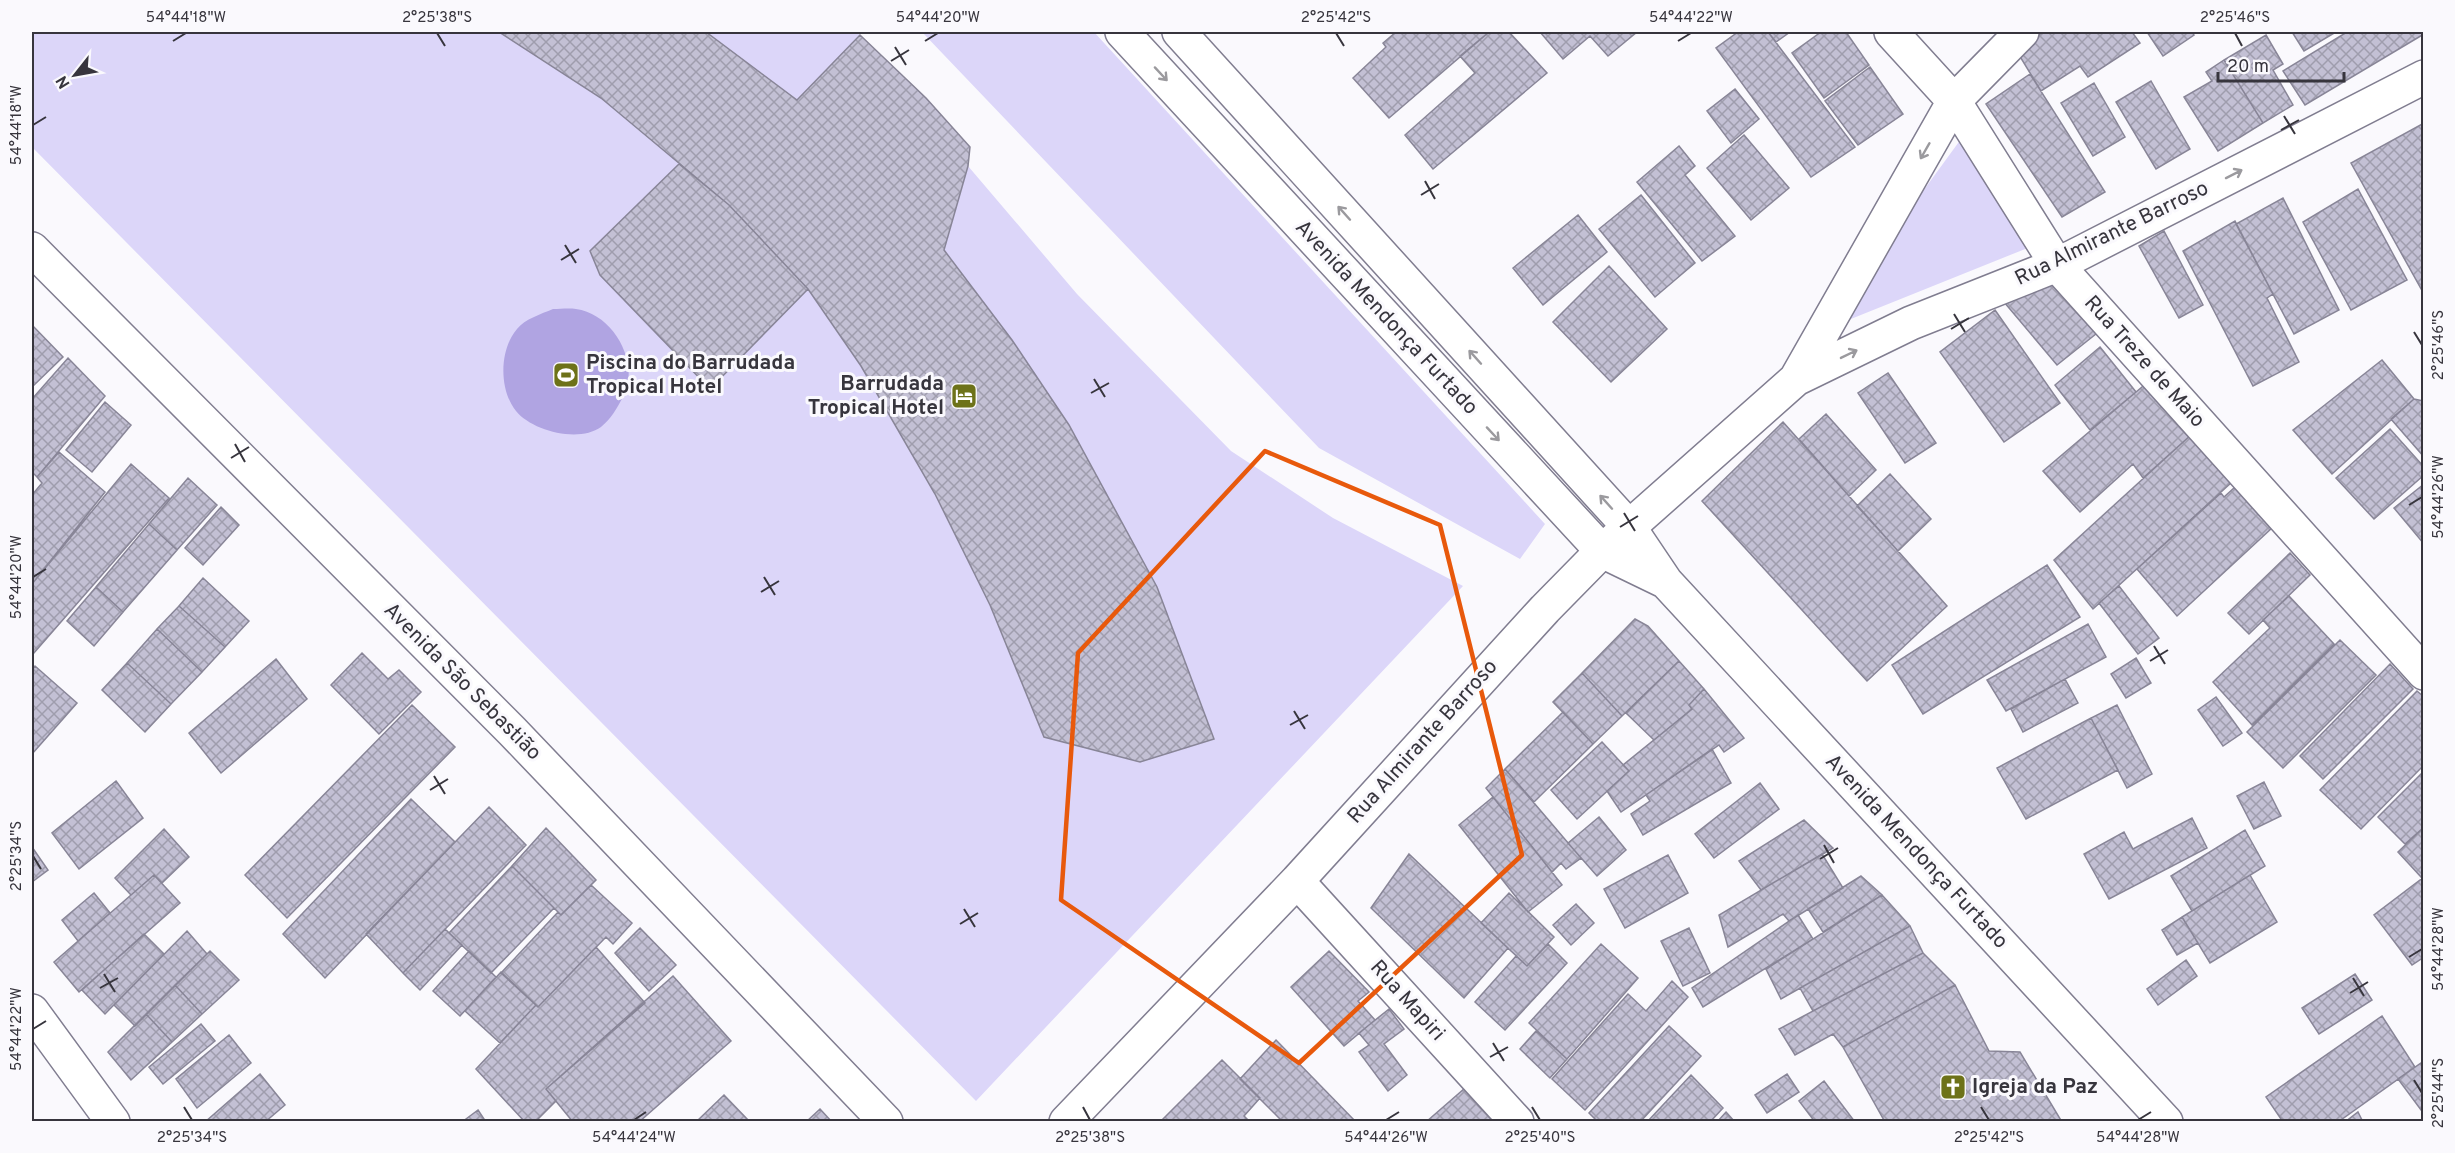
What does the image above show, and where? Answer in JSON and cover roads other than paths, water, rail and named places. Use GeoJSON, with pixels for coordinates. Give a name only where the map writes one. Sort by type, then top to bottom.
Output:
{"type":"FeatureCollection","features":[{"type":"Feature","properties":{"kind":"street","name":"Avenida Mendonça Furtado"},"geometry":{"type":"LineString","coordinates":[[1122,32],[1602,551],[1666,582]]}},
{"type":"Feature","properties":{"kind":"street","name":"Avenida Mendonça Furtado"},"geometry":{"type":"LineString","coordinates":[[1179,32],[1629,527],[1666,582],[2166,1122]]}},
{"type":"Feature","properties":{"kind":"street","name":"Rua Treze de Maio"},"geometry":{"type":"LineString","coordinates":[[1891,32],[1954,101],[2056,265],[2424,673]]}},
{"type":"Feature","properties":{"kind":"street","name":"Rua Almirante Barroso"},"geometry":{"type":"LineString","coordinates":[[1796,379],[1954,101],[2022,32]]}},
{"type":"Feature","properties":{"kind":"street","name":"Rua Almirante Barroso"},"geometry":{"type":"LineString","coordinates":[[1066,1122],[1297,881],[1545,609],[1602,551],[1796,379],[1911,323],[2056,265],[2424,77]]}},
{"type":"Feature","properties":{"kind":"street","name":"Avenida São Sebastião"},"geometry":{"type":"LineString","coordinates":[[32,249],[520,740],[886,1122]]}},
{"type":"Feature","properties":{"kind":"street","name":"Rua Mapiri"},"geometry":{"type":"LineString","coordinates":[[1297,881],[1517,1122]]}},
{"type":"Feature","properties":{"kind":"street"},"geometry":{"type":"LineString","coordinates":[[32,1011],[113,1122]]}},
{"type":"Feature","properties":{"kind":"place","name":"Piscina do Barrudada Tropical Hotel"},"geometry":{"type":"Point","coordinates":[566,375]}},
{"type":"Feature","properties":{"kind":"place","name":"Barrudada Tropical Hotel"},"geometry":{"type":"Point","coordinates":[964,396]}},
{"type":"Feature","properties":{"kind":"place","name":"Igreja da Paz"},"geometry":{"type":"Point","coordinates":[1953,1087]}}]}
